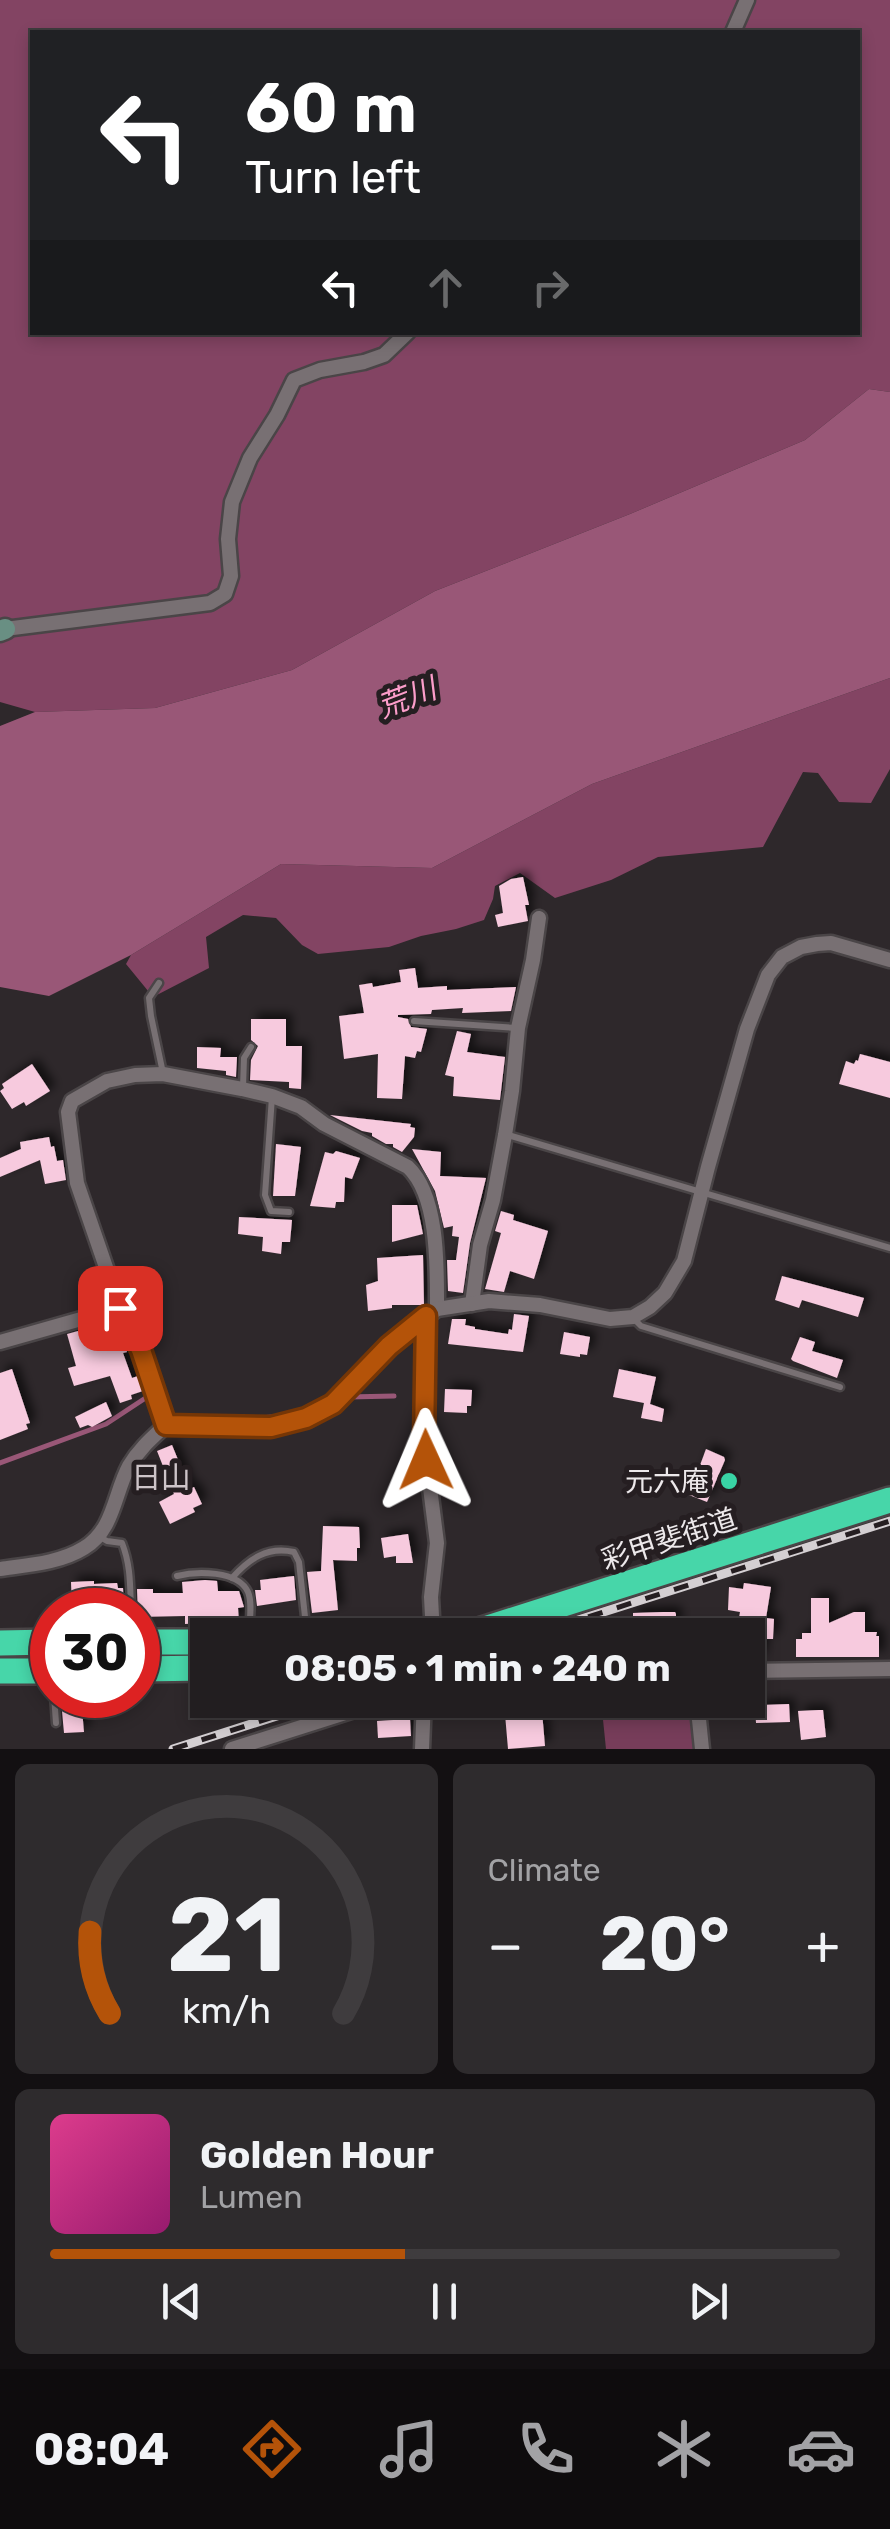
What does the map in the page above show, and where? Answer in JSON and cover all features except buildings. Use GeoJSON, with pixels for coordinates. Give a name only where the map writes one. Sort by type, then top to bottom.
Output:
{"type":"FeatureCollection","features":[{"type":"Feature","properties":{"kind":"highway","name":"彩甲斐街道"},"geometry":{"type":"LineString","coordinates":[[519,1618],[890,1500]]}},
{"type":"Feature","properties":{"kind":"highway"},"geometry":{"type":"LineString","coordinates":[[0,1643],[30,1642]]}},
{"type":"Feature","properties":{"kind":"highway"},"geometry":{"type":"LineString","coordinates":[[160,1642],[190,1642]]}},
{"type":"Feature","properties":{"kind":"highway"},"geometry":{"type":"LineString","coordinates":[[160,1669],[190,1668]]}},
{"type":"Feature","properties":{"kind":"highway"},"geometry":{"type":"LineString","coordinates":[[0,1671],[30,1670]]}},
{"type":"Feature","properties":{"kind":"street"},"geometry":{"type":"LineString","coordinates":[[734,30],[747,0]]}},
{"type":"Feature","properties":{"kind":"street"},"geometry":{"type":"LineString","coordinates":[[2,630],[210,603],[224,594],[231,576],[228,538],[232,502],[250,458],[294,380],[384,355],[405,335]]}},
{"type":"Feature","properties":{"kind":"street"},"geometry":{"type":"LineString","coordinates":[[472,1304],[480,1245],[505,1134],[518,1028],[538,918]]}},
{"type":"Feature","properties":{"kind":"street"},"geometry":{"type":"LineString","coordinates":[[0,1569],[55,1560],[83,1549],[99,1536],[127,1470],[140,1450],[166,1425],[271,1427],[306,1418],[333,1404],[389,1346],[432,1313],[489,1301],[540,1305],[610,1320],[632,1317],[650,1307],[684,1261],[748,1029],[768,976],[782,957],[800,946],[831,942],[890,960]]}},
{"type":"Feature","properties":{"kind":"street"},"geometry":{"type":"LineString","coordinates":[[166,1425],[77,1183],[68,1112],[72,1102],[107,1081],[163,1074],[272,1096],[301,1107],[324,1124],[408,1167],[423,1187],[438,1250],[424,1440],[437,1543],[432,1618]]}},
{"type":"Feature","properties":{"kind":"street"},"geometry":{"type":"LineString","coordinates":[[0,1342],[120,1308]]}},
{"type":"Feature","properties":{"kind":"street"},"geometry":{"type":"LineString","coordinates":[[765,1671],[890,1669]]}},
{"type":"Feature","properties":{"kind":"street"},"geometry":{"type":"LineString","coordinates":[[232,1749],[329,1718]]}},
{"type":"Feature","properties":{"kind":"street"},"geometry":{"type":"LineString","coordinates":[[422,1749],[423,1718]]}},
{"type":"Feature","properties":{"kind":"street"},"geometry":{"type":"LineString","coordinates":[[699,1718],[702,1749]]}},
{"type":"Feature","properties":{"kind":"lane"},"geometry":{"type":"LineString","coordinates":[[160,983],[149,998],[163,1074]]}},
{"type":"Feature","properties":{"kind":"lane"},"geometry":{"type":"LineString","coordinates":[[414,1021],[518,1028]]}},
{"type":"Feature","properties":{"kind":"lane"},"geometry":{"type":"LineString","coordinates":[[242,1089],[244,1058],[251,1047]]}},
{"type":"Feature","properties":{"kind":"lane"},"geometry":{"type":"LineString","coordinates":[[272,1096],[265,1195],[271,1211],[288,1212]]}},
{"type":"Feature","properties":{"kind":"lane"},"geometry":{"type":"LineString","coordinates":[[505,1134],[890,1248]]}},
{"type":"Feature","properties":{"kind":"lane"},"geometry":{"type":"LineString","coordinates":[[632,1317],[641,1326],[840,1387]]}},
{"type":"Feature","properties":{"kind":"lane"},"geometry":{"type":"LineString","coordinates":[[99,1536],[122,1543],[131,1572],[131,1588]]}},
{"type":"Feature","properties":{"kind":"lane"},"geometry":{"type":"LineString","coordinates":[[232,1578],[259,1554],[294,1552],[299,1562],[305,1618]]}},
{"type":"Feature","properties":{"kind":"lane"},"geometry":{"type":"LineString","coordinates":[[177,1576],[232,1578],[248,1592],[249,1618]]}},
{"type":"Feature","properties":{"kind":"lane"},"geometry":{"type":"LineString","coordinates":[[56,1718],[56,1723]]}},
{"type":"Feature","properties":{"kind":"shaded area"},"geometry":{"type":"Polygon","coordinates":[[[0,0],[890,0],[890,392],[869,389],[805,440],[435,591],[292,670],[155,708],[35,712],[0,702],[0,0]]]}},
{"type":"Feature","properties":{"kind":"shaded area"},"geometry":{"type":"Polygon","coordinates":[[[890,678],[890,769],[871,803],[839,802],[818,773],[803,772],[763,847],[658,857],[611,880],[555,898],[520,873],[495,886],[484,920],[389,947],[318,954],[302,945],[276,918],[243,915],[206,937],[209,968],[153,997],[126,964],[131,955],[281,864],[432,868],[592,784],[890,678]]]}},
{"type":"Feature","properties":{"kind":"shaded area"},"geometry":{"type":"Polygon","coordinates":[[[603,1718],[694,1718],[697,1749],[606,1749],[603,1718]]]}},
{"type":"Feature","properties":{"kind":"water","name":"荒川"},"geometry":{"type":"Polygon","coordinates":[[[869,389],[890,392],[890,678],[592,784],[432,868],[281,864],[131,955],[49,996],[0,987],[0,726],[35,712],[155,708],[292,670],[435,591],[805,440],[869,389]]]}},
{"type":"Feature","properties":{"kind":"waterway"},"geometry":{"type":"LineString","coordinates":[[348,1397],[394,1396]]}},
{"type":"Feature","properties":{"kind":"waterway"},"geometry":{"type":"LineString","coordinates":[[181,1417],[275,1417],[332,1398]]}},
{"type":"Feature","properties":{"kind":"waterway"},"geometry":{"type":"LineString","coordinates":[[0,1463],[106,1424],[144,1399]]}},
{"type":"Feature","properties":{"kind":"railway"},"geometry":{"type":"LineString","coordinates":[[585,1618],[890,1521]]}},
{"type":"Feature","properties":{"kind":"railway"},"geometry":{"type":"LineString","coordinates":[[173,1749],[270,1718]]}},
{"type":"Feature","properties":{"kind":"place","name":"元六庵"},"geometry":{"type":"Point","coordinates":[729,1481]}},
{"type":"Feature","properties":{"kind":"district","name":"日山"},"geometry":{"type":"Point","coordinates":[161,1478]}},
{"type":"Feature","properties":{"kind":"route"},"geometry":{"type":"LineString","coordinates":[[120,1308],[141,1350],[166,1425],[271,1427],[319,1413],[347,1392],[389,1346],[426,1316],[426,1460]]}}]}
